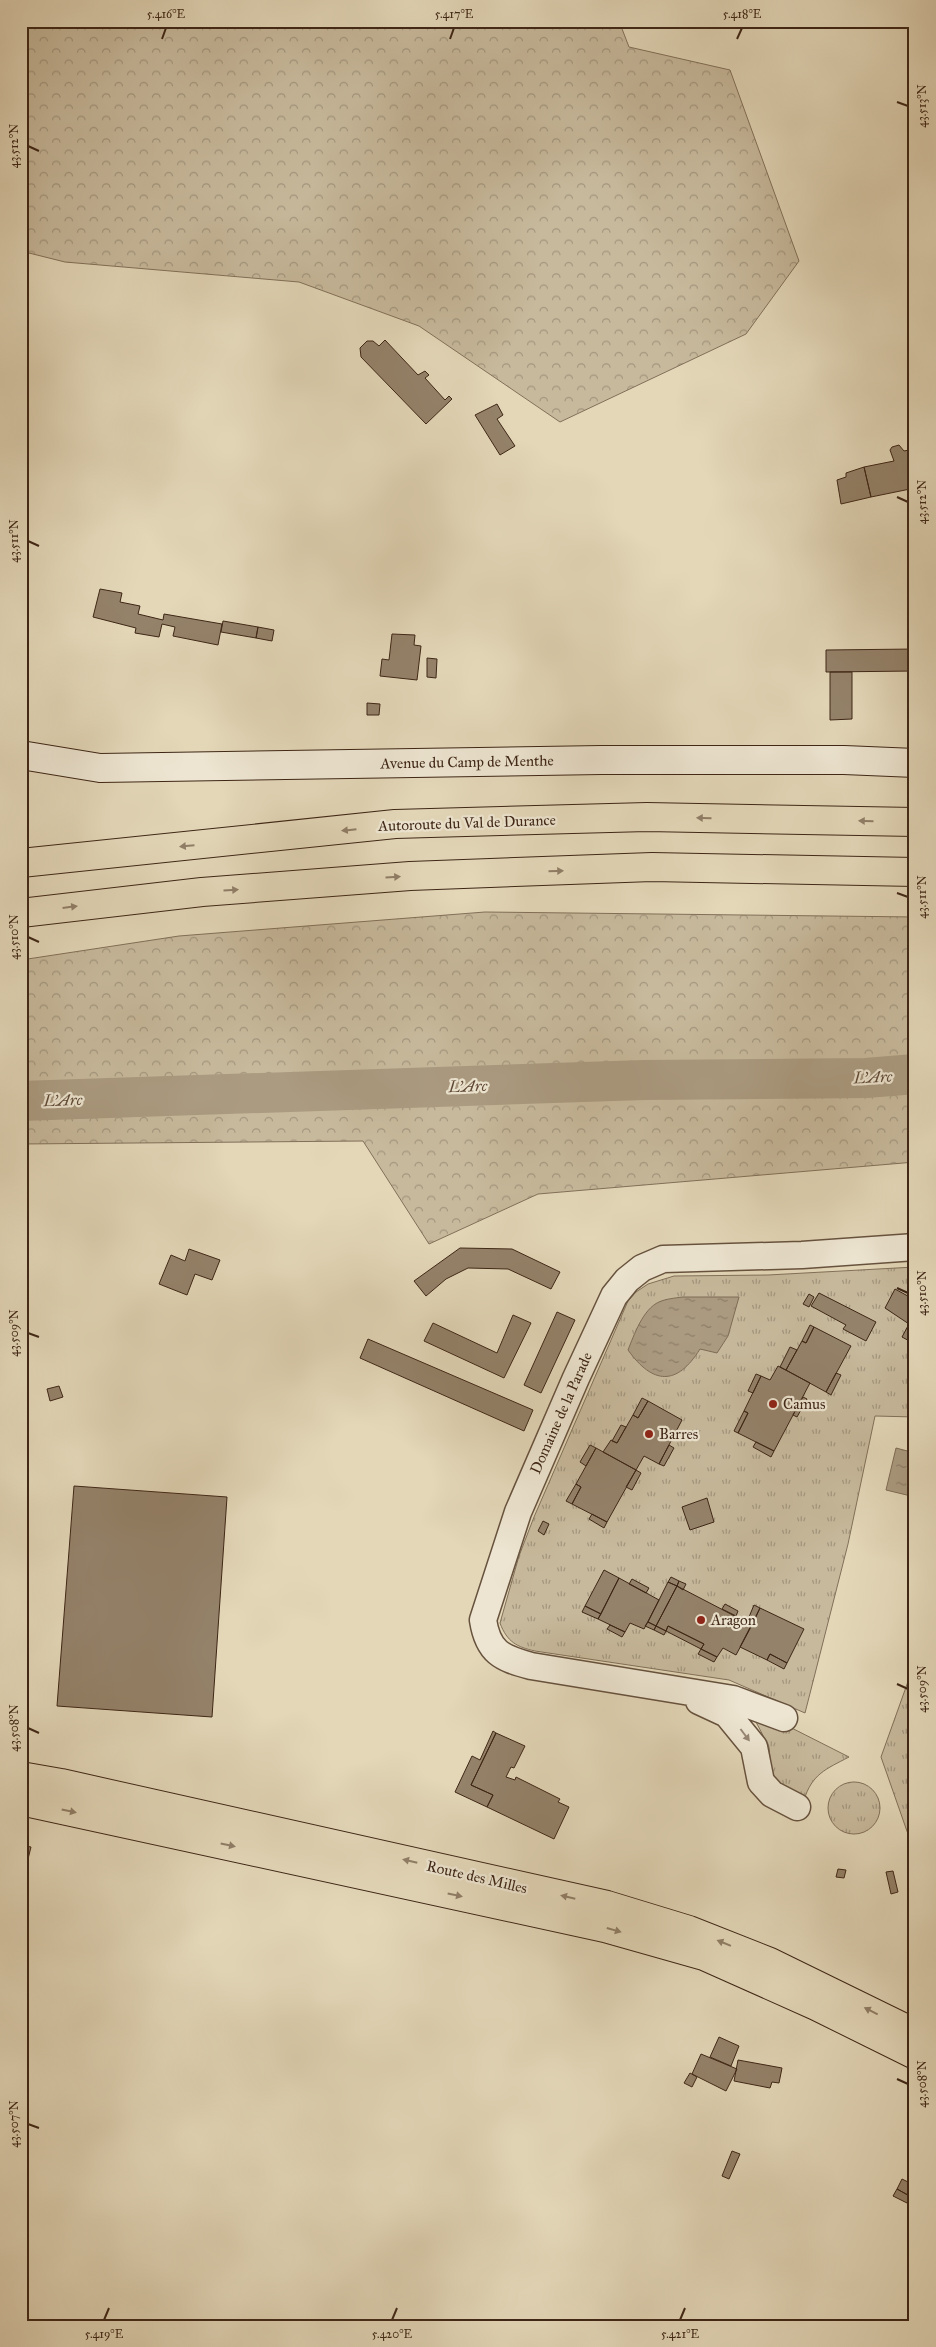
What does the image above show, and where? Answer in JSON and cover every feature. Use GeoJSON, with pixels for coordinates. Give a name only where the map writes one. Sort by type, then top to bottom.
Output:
{"type":"FeatureCollection","features":[{"type":"Feature","properties":{"kind":"main road","name":"Avenue du Camp de Menthe"},"geometry":{"type":"LineString","coordinates":[[21,754],[100,768],[601,760],[844,760],[915,763]]}},
{"type":"Feature","properties":{"kind":"main road","name":"Autoroute du Val de Durance"},"geometry":{"type":"LineString","coordinates":[[21,863],[395,824],[647,817],[915,822]]}},
{"type":"Feature","properties":{"kind":"main road"},"geometry":{"type":"LineString","coordinates":[[21,913],[202,892],[410,876],[652,867],[915,872]]}},
{"type":"Feature","properties":{"kind":"main road","name":"Route des Milles"},"geometry":{"type":"LineString","coordinates":[[21,1776],[61,1783],[607,1905],[689,1930],[770,1962],[915,2033]]}},
{"type":"Feature","properties":{"kind":"main road","name":"Route des Milles"},"geometry":{"type":"LineString","coordinates":[[21,1801],[605,1928],[650,1940],[704,1956],[816,2006],[915,2055]]}},
{"type":"Feature","properties":{"kind":"street","name":"Domaine de la Parade"},"geometry":{"type":"LineString","coordinates":[[784,1718],[734,1699],[513,1661],[499,1654],[490,1645],[485,1634],[483,1620],[518,1512],[614,1296],[627,1280],[642,1268],[663,1259],[802,1255],[915,1247]]}},
{"type":"Feature","properties":{"kind":"street","name":"Domaine de la Parade"},"geometry":{"type":"LineString","coordinates":[[676,1689],[727,1714],[754,1747],[761,1782],[772,1794],[797,1807]]}},
{"type":"Feature","properties":{"kind":"green space"},"geometry":{"type":"Polygon","coordinates":[[[21,21],[619,21],[629,47],[730,70],[799,261],[746,334],[560,422],[419,326],[299,282],[65,262],[21,251],[21,21]]]}},
{"type":"Feature","properties":{"kind":"green space"},"geometry":{"type":"Polygon","coordinates":[[[485,912],[915,917],[915,1162],[538,1194],[429,1244],[363,1141],[21,1144],[21,960],[179,936],[485,912]]]}},
{"type":"Feature","properties":{"kind":"green space"},"geometry":{"type":"Polygon","coordinates":[[[915,1267],[915,1417],[875,1416],[848,1544],[805,1713],[729,1680],[535,1651],[523,1648],[509,1639],[500,1623],[519,1556],[534,1517],[628,1301],[636,1292],[648,1284],[674,1276],[768,1275],[915,1267]]]}},
{"type":"Feature","properties":{"kind":"green space"},"geometry":{"type":"Polygon","coordinates":[[[915,1662],[915,1854],[881,1757],[915,1662]]]}},
{"type":"Feature","properties":{"kind":"green space"},"geometry":{"type":"Polygon","coordinates":[[[762,1713],[849,1757],[821,1773],[811,1784],[804,1800],[772,1781],[769,1747],[755,1720],[762,1713]]]}},
{"type":"Feature","properties":{"kind":"green space"},"geometry":{"type":"Polygon","coordinates":[[[854,1782],[868,1786],[876,1794],[880,1808],[876,1822],[868,1830],[854,1834],[840,1830],[832,1822],[828,1808],[832,1794],[840,1786],[854,1782]]]}},
{"type":"Feature","properties":{"kind":"water"},"geometry":{"type":"Polygon","coordinates":[[[683,1297],[739,1297],[728,1336],[717,1353],[700,1349],[683,1370],[674,1375],[656,1375],[637,1362],[628,1350],[640,1323],[653,1305],[664,1300],[683,1297]]]}},
{"type":"Feature","properties":{"kind":"water"},"geometry":{"type":"Polygon","coordinates":[[[896,1448],[915,1453],[915,1497],[886,1490],[896,1448]]]}},
{"type":"Feature","properties":{"kind":"building"},"geometry":{"type":"Polygon","coordinates":[[[385,340],[418,375],[425,371],[429,375],[425,378],[445,400],[449,396],[452,399],[426,424],[361,357],[360,348],[367,341],[373,341],[379,346],[385,340]]]}},
{"type":"Feature","properties":{"kind":"building"},"geometry":{"type":"Polygon","coordinates":[[[497,404],[503,415],[497,419],[515,446],[500,455],[475,415],[497,404]]]}},
{"type":"Feature","properties":{"kind":"building"},"geometry":{"type":"Polygon","coordinates":[[[899,445],[904,451],[909,450],[911,457],[915,456],[915,488],[871,497],[864,467],[894,461],[890,450],[892,447],[899,445]]]}},
{"type":"Feature","properties":{"kind":"building"},"geometry":{"type":"Polygon","coordinates":[[[864,467],[871,497],[841,504],[837,480],[846,477],[846,473],[864,467]]]}},
{"type":"Feature","properties":{"kind":"building"},"geometry":{"type":"Polygon","coordinates":[[[100,589],[122,593],[120,602],[140,606],[138,614],[163,620],[164,614],[222,624],[218,645],[173,636],[175,627],[162,624],[159,637],[135,633],[136,628],[93,617],[100,589]]]}},
{"type":"Feature","properties":{"kind":"building"},"geometry":{"type":"Polygon","coordinates":[[[223,621],[258,627],[256,638],[221,632],[223,621]]]}},
{"type":"Feature","properties":{"kind":"building"},"geometry":{"type":"Polygon","coordinates":[[[258,627],[274,630],[272,641],[256,638],[258,627]]]}},
{"type":"Feature","properties":{"kind":"building"},"geometry":{"type":"Polygon","coordinates":[[[392,634],[415,635],[414,645],[421,646],[417,680],[380,676],[382,659],[389,660],[392,634]]]}},
{"type":"Feature","properties":{"kind":"building"},"geometry":{"type":"Polygon","coordinates":[[[915,649],[915,671],[826,672],[826,650],[915,649]]]}},
{"type":"Feature","properties":{"kind":"building"},"geometry":{"type":"Polygon","coordinates":[[[427,658],[437,659],[436,678],[427,677],[427,658]]]}},
{"type":"Feature","properties":{"kind":"building"},"geometry":{"type":"Polygon","coordinates":[[[830,672],[852,672],[852,719],[830,720],[830,672]]]}},
{"type":"Feature","properties":{"kind":"building"},"geometry":{"type":"Polygon","coordinates":[[[367,703],[380,704],[379,715],[367,715],[367,703]]]}},
{"type":"Feature","properties":{"kind":"building"},"geometry":{"type":"Polygon","coordinates":[[[460,1248],[512,1249],[560,1272],[551,1289],[508,1269],[468,1268],[446,1279],[426,1296],[414,1281],[460,1248]]]}},
{"type":"Feature","properties":{"kind":"building"},"geometry":{"type":"Polygon","coordinates":[[[189,1249],[220,1260],[212,1280],[195,1274],[187,1295],[159,1284],[171,1255],[185,1261],[189,1249]]]}},
{"type":"Feature","properties":{"kind":"building"},"geometry":{"type":"Polygon","coordinates":[[[895,1289],[915,1300],[915,1344],[902,1337],[909,1324],[885,1308],[895,1289]]]}},
{"type":"Feature","properties":{"kind":"building"},"geometry":{"type":"Polygon","coordinates":[[[819,1293],[876,1322],[866,1341],[843,1329],[846,1325],[811,1306],[819,1293]]]}},
{"type":"Feature","properties":{"kind":"building"},"geometry":{"type":"Polygon","coordinates":[[[809,1294],[814,1297],[809,1307],[803,1304],[809,1294]]]}},
{"type":"Feature","properties":{"kind":"building"},"geometry":{"type":"Polygon","coordinates":[[[557,1312],[575,1320],[541,1393],[524,1385],[557,1312]]]}},
{"type":"Feature","properties":{"kind":"building"},"geometry":{"type":"Polygon","coordinates":[[[513,1315],[531,1323],[504,1378],[424,1341],[433,1323],[497,1353],[513,1315]]]}},
{"type":"Feature","properties":{"kind":"building"},"geometry":{"type":"Polygon","coordinates":[[[810,1325],[814,1327],[806,1343],[802,1341],[810,1325]]]}},
{"type":"Feature","properties":{"kind":"building","name":"Camus"},"geometry":{"type":"Polygon","coordinates":[[[814,1327],[851,1346],[826,1392],[786,1370],[802,1341],[806,1343],[814,1327]]]}},
{"type":"Feature","properties":{"kind":"building"},"geometry":{"type":"Polygon","coordinates":[[[368,1339],[533,1410],[524,1431],[360,1358],[368,1339]]]}},
{"type":"Feature","properties":{"kind":"building"},"geometry":{"type":"Polygon","coordinates":[[[790,1347],[797,1350],[786,1370],[780,1367],[790,1347]]]}},
{"type":"Feature","properties":{"kind":"building","name":"Camus"},"geometry":{"type":"Polygon","coordinates":[[[778,1366],[810,1383],[774,1451],[738,1433],[748,1413],[744,1411],[761,1376],[770,1380],[778,1366]]]}},
{"type":"Feature","properties":{"kind":"building"},"geometry":{"type":"Polygon","coordinates":[[[836,1373],[841,1375],[831,1395],[826,1392],[836,1373]]]}},
{"type":"Feature","properties":{"kind":"building"},"geometry":{"type":"Polygon","coordinates":[[[756,1374],[761,1376],[753,1393],[748,1391],[756,1374]]]}},
{"type":"Feature","properties":{"kind":"building"},"geometry":{"type":"Polygon","coordinates":[[[59,1386],[63,1397],[50,1401],[47,1389],[59,1386]]]}},
{"type":"Feature","properties":{"kind":"building"},"geometry":{"type":"Polygon","coordinates":[[[803,1397],[807,1399],[797,1417],[793,1415],[803,1397]]]}},
{"type":"Feature","properties":{"kind":"building"},"geometry":{"type":"Polygon","coordinates":[[[642,1398],[648,1401],[638,1418],[633,1415],[642,1398]]]}},
{"type":"Feature","properties":{"kind":"building","name":"Barres"},"geometry":{"type":"Polygon","coordinates":[[[648,1401],[682,1420],[659,1464],[644,1456],[636,1470],[603,1452],[611,1440],[617,1443],[633,1415],[638,1418],[648,1401]]]}},
{"type":"Feature","properties":{"kind":"building"},"geometry":{"type":"Polygon","coordinates":[[[744,1411],[748,1413],[738,1433],[734,1431],[744,1411]]]}},
{"type":"Feature","properties":{"kind":"building"},"geometry":{"type":"Polygon","coordinates":[[[621,1425],[626,1427],[617,1443],[612,1441],[621,1425]]]}},
{"type":"Feature","properties":{"kind":"building"},"geometry":{"type":"Polygon","coordinates":[[[756,1442],[774,1451],[771,1457],[753,1447],[756,1442]]]}},
{"type":"Feature","properties":{"kind":"building"},"geometry":{"type":"Polygon","coordinates":[[[590,1445],[596,1448],[586,1466],[580,1462],[590,1445]]]}},
{"type":"Feature","properties":{"kind":"building"},"geometry":{"type":"Polygon","coordinates":[[[669,1445],[674,1448],[664,1466],[659,1464],[669,1445]]]}},
{"type":"Feature","properties":{"kind":"building","name":"Barres"},"geometry":{"type":"Polygon","coordinates":[[[596,1448],[636,1470],[607,1522],[572,1504],[581,1487],[576,1484],[596,1448]]]}},
{"type":"Feature","properties":{"kind":"building"},"geometry":{"type":"Polygon","coordinates":[[[636,1470],[641,1473],[632,1490],[626,1487],[636,1470]]]}},
{"type":"Feature","properties":{"kind":"building"},"geometry":{"type":"Polygon","coordinates":[[[576,1484],[581,1487],[572,1504],[566,1501],[576,1484]]]}},
{"type":"Feature","properties":{"kind":"building"},"geometry":{"type":"Polygon","coordinates":[[[74,1486],[227,1497],[212,1717],[57,1706],[74,1486]]]}},
{"type":"Feature","properties":{"kind":"building"},"geometry":{"type":"Polygon","coordinates":[[[707,1498],[714,1522],[690,1530],[682,1507],[707,1498]]]}},
{"type":"Feature","properties":{"kind":"building"},"geometry":{"type":"Polygon","coordinates":[[[592,1514],[607,1522],[604,1528],[589,1519],[592,1514]]]}},
{"type":"Feature","properties":{"kind":"building"},"geometry":{"type":"Polygon","coordinates":[[[543,1521],[549,1524],[544,1535],[538,1531],[543,1521]]]}},
{"type":"Feature","properties":{"kind":"building"},"geometry":{"type":"Polygon","coordinates":[[[604,1570],[619,1578],[601,1614],[585,1606],[604,1570]]]}},
{"type":"Feature","properties":{"kind":"building"},"geometry":{"type":"Polygon","coordinates":[[[671,1577],[679,1581],[677,1586],[668,1582],[671,1577]]]}},
{"type":"Feature","properties":{"kind":"building"},"geometry":{"type":"Polygon","coordinates":[[[619,1578],[659,1600],[644,1629],[630,1623],[625,1632],[598,1619],[619,1578]]]}},
{"type":"Feature","properties":{"kind":"building"},"geometry":{"type":"Polygon","coordinates":[[[632,1579],[649,1588],[646,1593],[629,1584],[632,1579]]]}},
{"type":"Feature","properties":{"kind":"building"},"geometry":{"type":"Polygon","coordinates":[[[679,1581],[686,1584],[683,1590],[677,1586],[679,1581]]]}},
{"type":"Feature","properties":{"kind":"building"},"geometry":{"type":"Polygon","coordinates":[[[668,1582],[677,1586],[656,1626],[648,1622],[668,1582]]]}},
{"type":"Feature","properties":{"kind":"building","name":"Aragon"},"geometry":{"type":"Polygon","coordinates":[[[677,1586],[752,1625],[736,1655],[723,1648],[717,1657],[701,1649],[704,1644],[668,1626],[666,1631],[656,1626],[677,1586]]]}},
{"type":"Feature","properties":{"kind":"building"},"geometry":{"type":"Polygon","coordinates":[[[725,1604],[738,1611],[736,1616],[722,1609],[725,1604]]]}},
{"type":"Feature","properties":{"kind":"building"},"geometry":{"type":"Polygon","coordinates":[[[754,1605],[760,1608],[755,1619],[749,1617],[754,1605]]]}},
{"type":"Feature","properties":{"kind":"building"},"geometry":{"type":"Polygon","coordinates":[[[585,1606],[601,1614],[598,1619],[582,1612],[585,1606]]]}},
{"type":"Feature","properties":{"kind":"building","name":"Aragon"},"geometry":{"type":"Polygon","coordinates":[[[760,1608],[804,1629],[787,1663],[770,1654],[767,1660],[740,1647],[760,1608]]]}},
{"type":"Feature","properties":{"kind":"building"},"geometry":{"type":"Polygon","coordinates":[[[648,1622],[656,1626],[654,1630],[645,1626],[648,1622]]]}},
{"type":"Feature","properties":{"kind":"building"},"geometry":{"type":"Polygon","coordinates":[[[610,1625],[625,1632],[622,1637],[607,1629],[610,1625]]]}},
{"type":"Feature","properties":{"kind":"building"},"geometry":{"type":"Polygon","coordinates":[[[656,1626],[666,1631],[664,1635],[654,1630],[656,1626]]]}},
{"type":"Feature","properties":{"kind":"building"},"geometry":{"type":"Polygon","coordinates":[[[668,1626],[704,1644],[701,1649],[666,1631],[668,1626]]]}},
{"type":"Feature","properties":{"kind":"building"},"geometry":{"type":"Polygon","coordinates":[[[701,1649],[717,1657],[714,1662],[698,1654],[701,1649]]]}},
{"type":"Feature","properties":{"kind":"building"},"geometry":{"type":"Polygon","coordinates":[[[770,1654],[787,1663],[784,1669],[767,1660],[770,1654]]]}},
{"type":"Feature","properties":{"kind":"building"},"geometry":{"type":"Polygon","coordinates":[[[493,1731],[496,1733],[471,1785],[493,1795],[487,1807],[455,1792],[472,1756],[480,1760],[493,1731]]]}},
{"type":"Feature","properties":{"kind":"building"},"geometry":{"type":"Polygon","coordinates":[[[496,1733],[525,1746],[514,1768],[511,1767],[506,1777],[515,1780],[516,1777],[560,1799],[558,1802],[569,1807],[554,1839],[487,1807],[493,1795],[471,1785],[496,1733]]]}},
{"type":"Feature","properties":{"kind":"building"},"geometry":{"type":"Polygon","coordinates":[[[21,1845],[31,1847],[27,1863],[21,1862],[21,1845]]]}},
{"type":"Feature","properties":{"kind":"building"},"geometry":{"type":"Polygon","coordinates":[[[838,1869],[846,1870],[844,1878],[836,1877],[838,1869]]]}},
{"type":"Feature","properties":{"kind":"building"},"geometry":{"type":"Polygon","coordinates":[[[893,1871],[898,1892],[891,1894],[886,1872],[893,1871]]]}},
{"type":"Feature","properties":{"kind":"building"},"geometry":{"type":"Polygon","coordinates":[[[719,2037],[739,2046],[731,2066],[710,2057],[719,2037]]]}},
{"type":"Feature","properties":{"kind":"building"},"geometry":{"type":"Polygon","coordinates":[[[701,2054],[737,2069],[726,2091],[692,2074],[701,2054]]]}},
{"type":"Feature","properties":{"kind":"building"},"geometry":{"type":"Polygon","coordinates":[[[738,2060],[782,2068],[779,2083],[772,2082],[770,2088],[734,2081],[738,2060]]]}},
{"type":"Feature","properties":{"kind":"building"},"geometry":{"type":"Polygon","coordinates":[[[690,2073],[697,2077],[692,2087],[684,2083],[690,2073]]]}},
{"type":"Feature","properties":{"kind":"building"},"geometry":{"type":"Polygon","coordinates":[[[732,2151],[740,2154],[729,2179],[722,2176],[732,2151]]]}},
{"type":"Feature","properties":{"kind":"building"},"geometry":{"type":"Polygon","coordinates":[[[915,2172],[915,2199],[897,2189],[902,2179],[910,2183],[915,2172]]]}},
{"type":"Feature","properties":{"kind":"building"},"geometry":{"type":"Polygon","coordinates":[[[897,2189],[915,2199],[915,2207],[893,2196],[897,2189]]]}},
{"type":"Feature","properties":{"kind":"waterway","name":"L'Arc"},"geometry":{"type":"LineString","coordinates":[[21,1101],[644,1080],[866,1078],[915,1074]]}},
{"type":"Feature","properties":{"kind":"place","name":"Camus"},"geometry":{"type":"Point","coordinates":[773,1404]}},
{"type":"Feature","properties":{"kind":"place","name":"Barres"},"geometry":{"type":"Point","coordinates":[649,1434]}},
{"type":"Feature","properties":{"kind":"place","name":"Aragon"},"geometry":{"type":"Point","coordinates":[701,1620]}}]}
